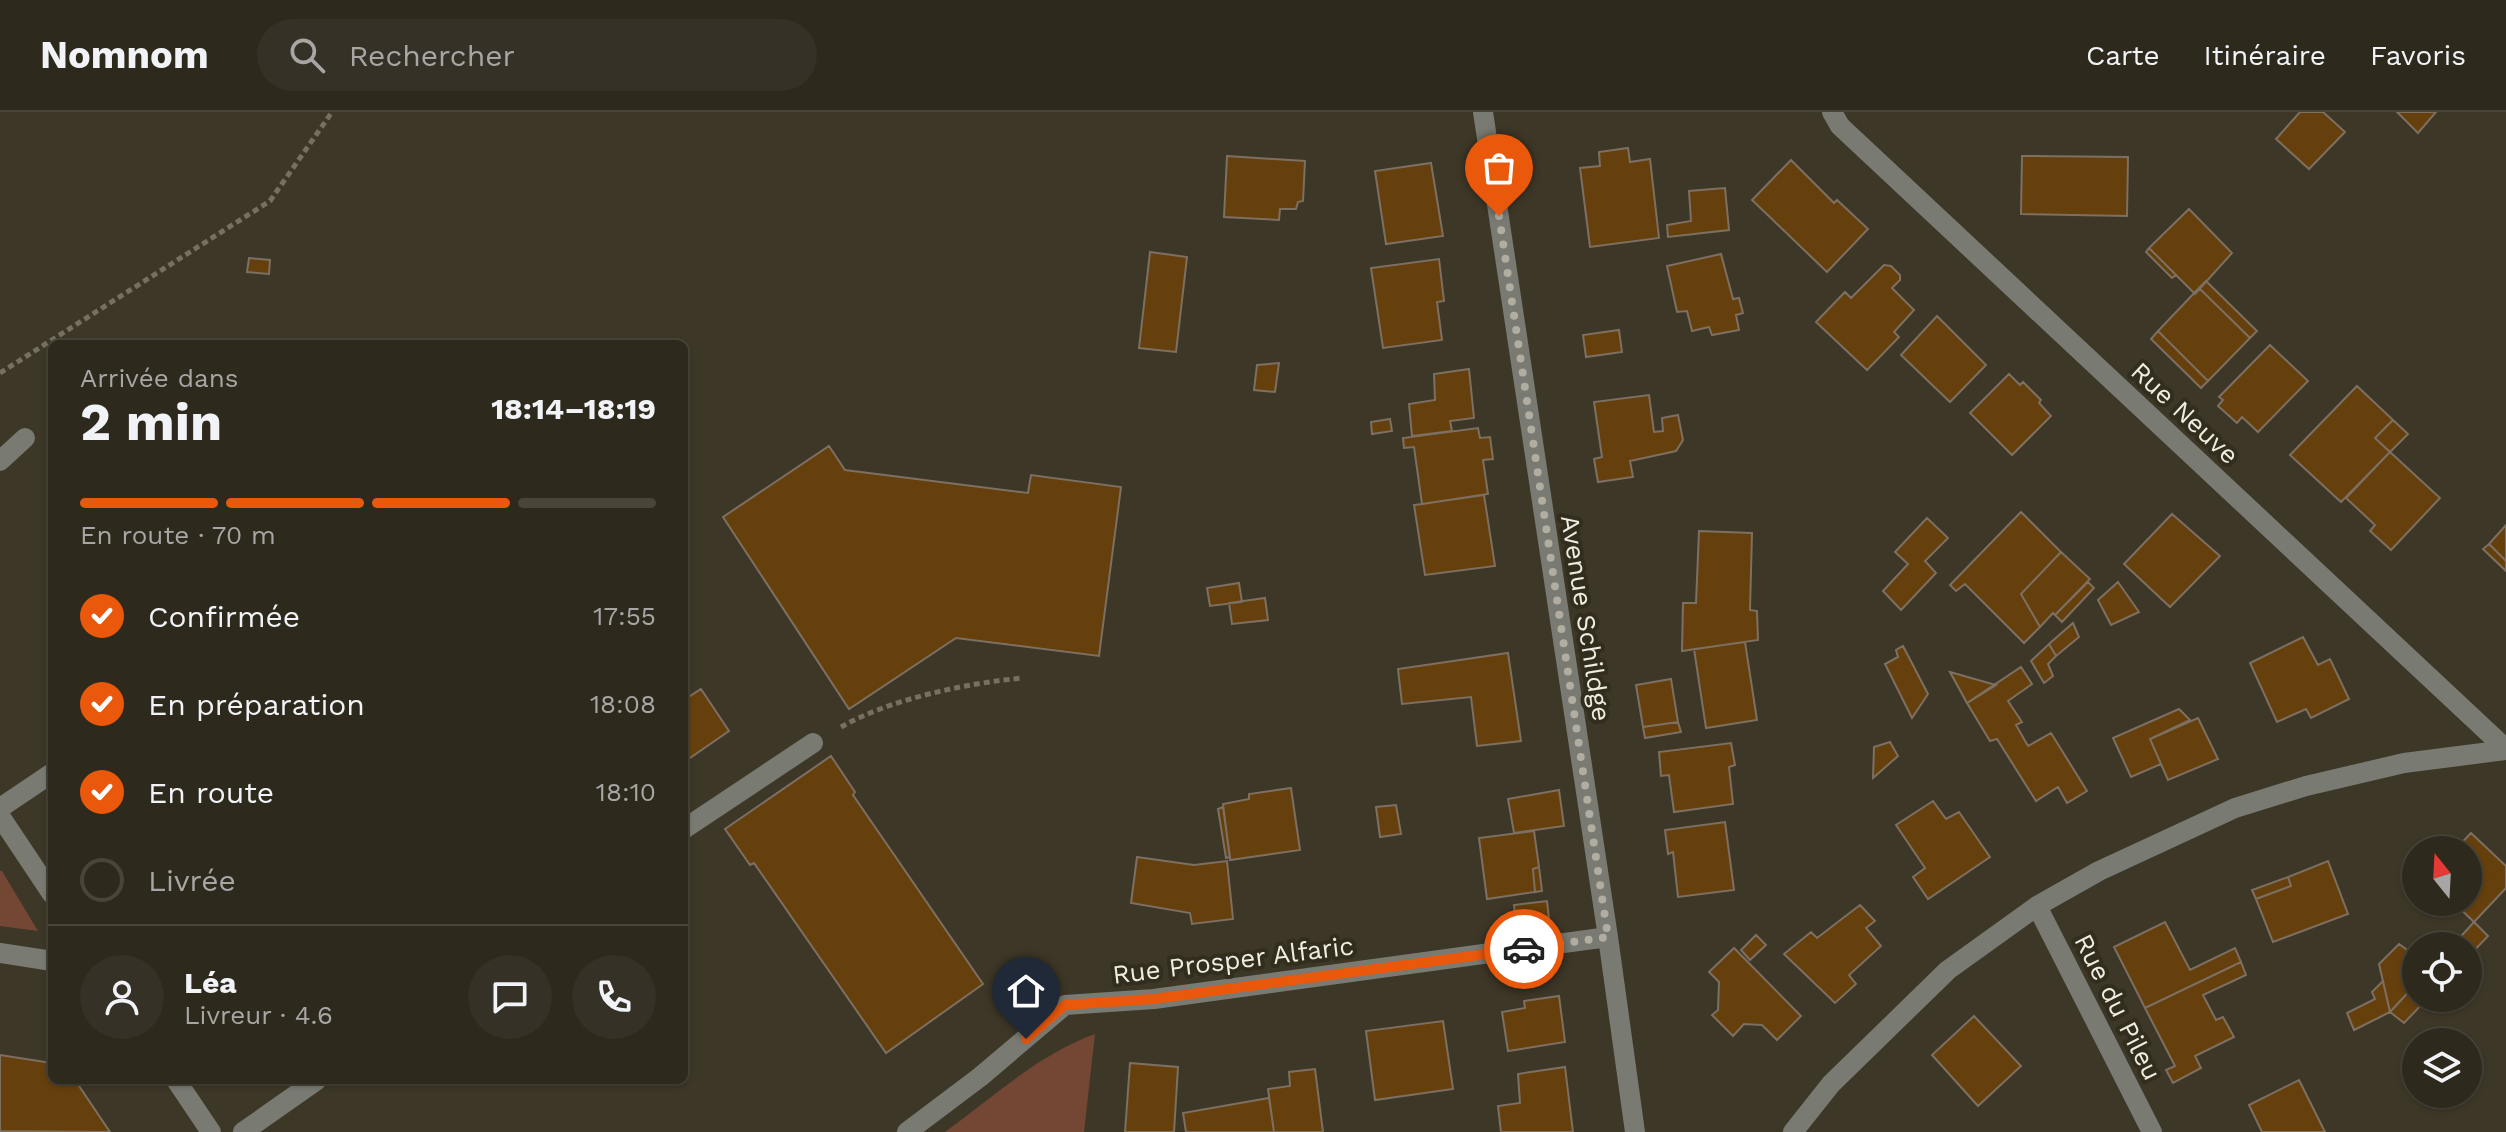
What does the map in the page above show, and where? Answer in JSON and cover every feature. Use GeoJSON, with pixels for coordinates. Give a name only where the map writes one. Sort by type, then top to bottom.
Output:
{"type":"FeatureCollection","features":[{"type":"Feature","properties":{"kind":"street","name":"Avenue Schildge"},"geometry":{"type":"LineString","coordinates":[[1483,112],[1635,1132]]}},
{"type":"Feature","properties":{"kind":"street","name":"Rue Neuve"},"geometry":{"type":"LineString","coordinates":[[1832,112],[1840,126],[2506,750]]}},
{"type":"Feature","properties":{"kind":"street"},"geometry":{"type":"LineString","coordinates":[[0,461],[25,438]]}},
{"type":"Feature","properties":{"kind":"street"},"geometry":{"type":"LineString","coordinates":[[688,826],[813,743]]}},
{"type":"Feature","properties":{"kind":"street"},"geometry":{"type":"LineString","coordinates":[[1793,1132],[1831,1084],[1948,970],[2037,906],[2139,852],[2235,808],[2306,786],[2404,763],[2506,750]]}},
{"type":"Feature","properties":{"kind":"street"},"geometry":{"type":"LineString","coordinates":[[0,808],[48,776]]}},
{"type":"Feature","properties":{"kind":"street"},"geometry":{"type":"LineString","coordinates":[[0,816],[48,888]]}},
{"type":"Feature","properties":{"kind":"street"},"geometry":{"type":"LineString","coordinates":[[0,848],[23,851]]}},
{"type":"Feature","properties":{"kind":"street","name":"Rue du Pileu"},"geometry":{"type":"LineString","coordinates":[[2037,906],[2152,1132]]}},
{"type":"Feature","properties":{"kind":"street","name":"Rue Prosper Alfaric"},"geometry":{"type":"LineString","coordinates":[[907,1132],[980,1077],[1065,1005],[1154,999],[1608,937]]}},
{"type":"Feature","properties":{"kind":"street"},"geometry":{"type":"LineString","coordinates":[[0,953],[48,960]]}},
{"type":"Feature","properties":{"kind":"street"},"geometry":{"type":"LineString","coordinates":[[179,1084],[211,1132]]}},
{"type":"Feature","properties":{"kind":"street"},"geometry":{"type":"LineString","coordinates":[[243,1132],[311,1084]]}},
{"type":"Feature","properties":{"kind":"path"},"geometry":{"type":"LineString","coordinates":[[52,340],[270,201],[332,112]]}},
{"type":"Feature","properties":{"kind":"path"},"geometry":{"type":"LineString","coordinates":[[0,373],[48,342]]}},
{"type":"Feature","properties":{"kind":"path"},"geometry":{"type":"LineString","coordinates":[[813,743],[866,713],[983,682],[1023,678]]}},
{"type":"Feature","properties":{"kind":"shaded area"},"geometry":{"type":"Polygon","coordinates":[[[2,871],[38,931],[0,926],[2,871]]]}},
{"type":"Feature","properties":{"kind":"shaded area"},"geometry":{"type":"Polygon","coordinates":[[[1095,1034],[1084,1132],[945,1132],[1036,1065],[1095,1034]]]}},
{"type":"Feature","properties":{"kind":"building"},"geometry":{"type":"Polygon","coordinates":[[[2300,112],[2323,112],[2345,132],[2309,169],[2276,139],[2300,112]]]}},
{"type":"Feature","properties":{"kind":"building"},"geometry":{"type":"Polygon","coordinates":[[[2397,112],[2436,112],[2418,133],[2397,112]]]}},
{"type":"Feature","properties":{"kind":"building"},"geometry":{"type":"Polygon","coordinates":[[[1628,148],[1630,162],[1650,159],[1659,238],[1590,247],[1580,168],[1600,166],[1599,152],[1628,148]]]}},
{"type":"Feature","properties":{"kind":"building"},"geometry":{"type":"Polygon","coordinates":[[[1227,156],[1305,161],[1303,201],[1298,202],[1296,209],[1280,209],[1279,220],[1224,217],[1227,156]]]}},
{"type":"Feature","properties":{"kind":"building"},"geometry":{"type":"Polygon","coordinates":[[[2022,156],[2128,157],[2127,216],[2021,214],[2022,156]]]}},
{"type":"Feature","properties":{"kind":"building"},"geometry":{"type":"Polygon","coordinates":[[[1791,160],[1834,203],[1837,200],[1868,229],[1827,272],[1752,200],[1791,160]]]}},
{"type":"Feature","properties":{"kind":"building"},"geometry":{"type":"Polygon","coordinates":[[[1431,163],[1443,236],[1386,244],[1375,171],[1431,163]]]}},
{"type":"Feature","properties":{"kind":"building"},"geometry":{"type":"Polygon","coordinates":[[[1725,188],[1729,230],[1668,237],[1667,225],[1691,221],[1689,191],[1725,188]]]}},
{"type":"Feature","properties":{"kind":"building"},"geometry":{"type":"Polygon","coordinates":[[[2189,209],[2232,253],[2195,294],[2149,248],[2189,209]]]}},
{"type":"Feature","properties":{"kind":"building"},"geometry":{"type":"Polygon","coordinates":[[[2149,248],[2176,275],[2172,278],[2146,252],[2149,248]]]}},
{"type":"Feature","properties":{"kind":"building"},"geometry":{"type":"Polygon","coordinates":[[[1150,252],[1187,257],[1176,352],[1139,348],[1150,252]]]}},
{"type":"Feature","properties":{"kind":"building"},"geometry":{"type":"Polygon","coordinates":[[[1721,254],[1733,299],[1739,298],[1743,313],[1736,315],[1739,330],[1712,335],[1709,327],[1692,331],[1687,311],[1677,312],[1667,266],[1721,254]]]}},
{"type":"Feature","properties":{"kind":"building"},"geometry":{"type":"Polygon","coordinates":[[[249,258],[270,260],[269,274],[247,272],[249,258]]]}},
{"type":"Feature","properties":{"kind":"building"},"geometry":{"type":"Polygon","coordinates":[[[1439,259],[1444,301],[1437,302],[1442,340],[1383,348],[1371,268],[1439,259]]]}},
{"type":"Feature","properties":{"kind":"building"},"geometry":{"type":"Polygon","coordinates":[[[1884,265],[1891,266],[1900,275],[1900,280],[1892,288],[1914,310],[1894,332],[1899,337],[1867,370],[1816,322],[1845,292],[1851,298],[1884,265]]]}},
{"type":"Feature","properties":{"kind":"building"},"geometry":{"type":"Polygon","coordinates":[[[2206,281],[2257,331],[2250,338],[2199,288],[2206,281]]]}},
{"type":"Feature","properties":{"kind":"building"},"geometry":{"type":"Polygon","coordinates":[[[2199,288],[2250,338],[2208,381],[2158,331],[2199,288]]]}},
{"type":"Feature","properties":{"kind":"building"},"geometry":{"type":"Polygon","coordinates":[[[1937,316],[1986,365],[1950,402],[1901,355],[1937,316]]]}},
{"type":"Feature","properties":{"kind":"building"},"geometry":{"type":"Polygon","coordinates":[[[1619,330],[1622,352],[1586,357],[1583,335],[1619,330]]]}},
{"type":"Feature","properties":{"kind":"building"},"geometry":{"type":"Polygon","coordinates":[[[2158,331],[2208,381],[2201,388],[2151,339],[2158,331]]]}},
{"type":"Feature","properties":{"kind":"building"},"geometry":{"type":"Polygon","coordinates":[[[2270,345],[2308,381],[2258,432],[2242,417],[2237,423],[2218,406],[2223,400],[2219,397],[2270,345]]]}},
{"type":"Feature","properties":{"kind":"building"},"geometry":{"type":"Polygon","coordinates":[[[1279,363],[1275,392],[1254,390],[1257,365],[1279,363]]]}},
{"type":"Feature","properties":{"kind":"building"},"geometry":{"type":"Polygon","coordinates":[[[1469,369],[1474,418],[1450,421],[1452,431],[1412,436],[1409,404],[1435,400],[1434,374],[1469,369]]]}},
{"type":"Feature","properties":{"kind":"building"},"geometry":{"type":"Polygon","coordinates":[[[2009,374],[2020,385],[2023,382],[2041,400],[2039,403],[2051,416],[2012,455],[1970,413],[2009,374]]]}},
{"type":"Feature","properties":{"kind":"building"},"geometry":{"type":"Polygon","coordinates":[[[2357,386],[2393,420],[2375,438],[2390,452],[2341,502],[2290,455],[2357,386]]]}},
{"type":"Feature","properties":{"kind":"building"},"geometry":{"type":"Polygon","coordinates":[[[1649,395],[1654,432],[1663,431],[1662,418],[1678,415],[1683,440],[1676,451],[1630,461],[1633,477],[1598,482],[1594,459],[1602,457],[1594,402],[1649,395]]]}},
{"type":"Feature","properties":{"kind":"building"},"geometry":{"type":"Polygon","coordinates":[[[1390,419],[1392,431],[1372,434],[1371,422],[1390,419]]]}},
{"type":"Feature","properties":{"kind":"building"},"geometry":{"type":"Polygon","coordinates":[[[2393,420],[2408,434],[2390,452],[2375,438],[2393,420]]]}},
{"type":"Feature","properties":{"kind":"building"},"geometry":{"type":"Polygon","coordinates":[[[1478,428],[1480,438],[1490,437],[1493,459],[1483,460],[1488,494],[1422,504],[1414,447],[1404,448],[1403,438],[1478,428]]]}},
{"type":"Feature","properties":{"kind":"building"},"geometry":{"type":"Polygon","coordinates":[[[829,446],[845,470],[1028,493],[1031,475],[1121,487],[1099,656],[956,638],[849,709],[723,517],[829,446]]]}},
{"type":"Feature","properties":{"kind":"building"},"geometry":{"type":"Polygon","coordinates":[[[2390,452],[2440,498],[2391,550],[2370,531],[2375,525],[2346,498],[2390,452]]]}},
{"type":"Feature","properties":{"kind":"building"},"geometry":{"type":"Polygon","coordinates":[[[1484,495],[1495,566],[1425,575],[1414,505],[1484,495]]]}},
{"type":"Feature","properties":{"kind":"building"},"geometry":{"type":"Polygon","coordinates":[[[2021,512],[2061,552],[2021,594],[2040,627],[2024,643],[1965,584],[1956,591],[1950,585],[2021,512]]]}},
{"type":"Feature","properties":{"kind":"building"},"geometry":{"type":"Polygon","coordinates":[[[2172,514],[2220,556],[2170,607],[2124,564],[2172,514]]]}},
{"type":"Feature","properties":{"kind":"building"},"geometry":{"type":"Polygon","coordinates":[[[1927,518],[1948,538],[1925,561],[1936,573],[1901,610],[1883,591],[1908,564],[1895,552],[1927,518]]]}},
{"type":"Feature","properties":{"kind":"building"},"geometry":{"type":"Polygon","coordinates":[[[2506,525],[2506,561],[2489,544],[2506,525]]]}},
{"type":"Feature","properties":{"kind":"building"},"geometry":{"type":"Polygon","coordinates":[[[1699,531],[1752,533],[1750,610],[1757,611],[1758,640],[1682,651],[1683,603],[1696,603],[1699,531]]]}},
{"type":"Feature","properties":{"kind":"building"},"geometry":{"type":"Polygon","coordinates":[[[2489,544],[2506,561],[2506,571],[2483,549],[2489,544]]]}},
{"type":"Feature","properties":{"kind":"building"},"geometry":{"type":"Polygon","coordinates":[[[2061,552],[2090,579],[2040,627],[2021,594],[2061,552]]]}},
{"type":"Feature","properties":{"kind":"building"},"geometry":{"type":"Polygon","coordinates":[[[2088,582],[2094,588],[2062,622],[2055,615],[2088,582]]]}},
{"type":"Feature","properties":{"kind":"building"},"geometry":{"type":"Polygon","coordinates":[[[2118,582],[2139,612],[2111,625],[2098,600],[2118,582]]]}},
{"type":"Feature","properties":{"kind":"building"},"geometry":{"type":"Polygon","coordinates":[[[1239,583],[1242,602],[1210,606],[1207,588],[1239,583]]]}},
{"type":"Feature","properties":{"kind":"building"},"geometry":{"type":"Polygon","coordinates":[[[1265,598],[1268,620],[1232,624],[1229,603],[1265,598]]]}},
{"type":"Feature","properties":{"kind":"building"},"geometry":{"type":"Polygon","coordinates":[[[2073,623],[2079,637],[2056,656],[2049,644],[2073,623]]]}},
{"type":"Feature","properties":{"kind":"building"},"geometry":{"type":"Polygon","coordinates":[[[2303,637],[2318,665],[2330,659],[2349,699],[2311,718],[2306,709],[2277,722],[2250,663],[2303,637]]]}},
{"type":"Feature","properties":{"kind":"building"},"geometry":{"type":"Polygon","coordinates":[[[1745,642],[1757,720],[1706,728],[1694,649],[1745,642]]]}},
{"type":"Feature","properties":{"kind":"building"},"geometry":{"type":"Polygon","coordinates":[[[2049,644],[2056,656],[2048,664],[2053,676],[2044,683],[2031,661],[2049,644]]]}},
{"type":"Feature","properties":{"kind":"building"},"geometry":{"type":"Polygon","coordinates":[[[1903,646],[1928,694],[1912,718],[1885,664],[1898,657],[1896,650],[1903,646]]]}},
{"type":"Feature","properties":{"kind":"building"},"geometry":{"type":"Polygon","coordinates":[[[1508,653],[1521,741],[1477,746],[1471,697],[1402,704],[1398,669],[1508,653]]]}},
{"type":"Feature","properties":{"kind":"building"},"geometry":{"type":"Polygon","coordinates":[[[2021,667],[2032,684],[2008,701],[2022,722],[2016,725],[2028,746],[2051,733],[2087,791],[2067,803],[2058,787],[2036,801],[1997,739],[1990,741],[1967,703],[2021,667]]]}},
{"type":"Feature","properties":{"kind":"building"},"geometry":{"type":"Polygon","coordinates":[[[1950,672],[1996,685],[1967,703],[1950,672]]]}},
{"type":"Feature","properties":{"kind":"building"},"geometry":{"type":"Polygon","coordinates":[[[1671,679],[1678,722],[1643,727],[1636,685],[1671,679]]]}},
{"type":"Feature","properties":{"kind":"building"},"geometry":{"type":"Polygon","coordinates":[[[701,689],[729,731],[688,759],[688,697],[701,689]]]}},
{"type":"Feature","properties":{"kind":"building"},"geometry":{"type":"Polygon","coordinates":[[[2179,709],[2190,720],[2150,739],[2161,764],[2131,777],[2113,738],[2179,709]]]}},
{"type":"Feature","properties":{"kind":"building"},"geometry":{"type":"Polygon","coordinates":[[[2198,718],[2218,759],[2168,780],[2150,739],[2198,718]]]}},
{"type":"Feature","properties":{"kind":"building"},"geometry":{"type":"Polygon","coordinates":[[[1678,722],[1681,732],[1645,738],[1643,727],[1678,722]]]}},
{"type":"Feature","properties":{"kind":"building"},"geometry":{"type":"Polygon","coordinates":[[[1890,742],[1898,756],[1873,778],[1874,747],[1890,742]]]}},
{"type":"Feature","properties":{"kind":"building"},"geometry":{"type":"Polygon","coordinates":[[[1731,743],[1735,765],[1729,767],[1733,804],[1674,812],[1669,775],[1661,776],[1659,752],[1731,743]]]}},
{"type":"Feature","properties":{"kind":"building"},"geometry":{"type":"Polygon","coordinates":[[[831,756],[855,792],[853,795],[983,984],[886,1053],[754,863],[750,865],[725,829],[831,756]]]}},
{"type":"Feature","properties":{"kind":"building"},"geometry":{"type":"Polygon","coordinates":[[[1291,788],[1300,850],[1230,860],[1223,804],[1249,799],[1249,794],[1291,788]]]}},
{"type":"Feature","properties":{"kind":"building"},"geometry":{"type":"Polygon","coordinates":[[[1559,790],[1564,826],[1514,833],[1508,799],[1559,790]]]}},
{"type":"Feature","properties":{"kind":"building"},"geometry":{"type":"Polygon","coordinates":[[[1933,801],[1946,819],[1959,812],[1990,857],[1928,899],[1913,877],[1925,868],[1896,825],[1933,801]]]}},
{"type":"Feature","properties":{"kind":"building"},"geometry":{"type":"Polygon","coordinates":[[[1396,805],[1401,834],[1380,837],[1376,807],[1396,805]]]}},
{"type":"Feature","properties":{"kind":"building"},"geometry":{"type":"Polygon","coordinates":[[[1223,807],[1230,857],[1226,858],[1218,809],[1223,807]]]}},
{"type":"Feature","properties":{"kind":"building"},"geometry":{"type":"Polygon","coordinates":[[[1725,822],[1734,890],[1678,897],[1673,852],[1668,854],[1665,830],[1725,822]]]}},
{"type":"Feature","properties":{"kind":"building"},"geometry":{"type":"Polygon","coordinates":[[[1534,831],[1539,867],[1533,869],[1535,892],[1487,899],[1479,838],[1534,831]]]}},
{"type":"Feature","properties":{"kind":"building"},"geometry":{"type":"Polygon","coordinates":[[[2482,843],[2506,866],[2506,888],[2482,914],[2482,843]]]}},
{"type":"Feature","properties":{"kind":"building"},"geometry":{"type":"Polygon","coordinates":[[[1137,857],[1194,865],[1227,861],[1233,919],[1192,924],[1190,913],[1131,903],[1137,857]]]}},
{"type":"Feature","properties":{"kind":"building"},"geometry":{"type":"Polygon","coordinates":[[[2328,861],[2348,914],[2273,942],[2256,899],[2291,886],[2288,877],[2328,861]]]}},
{"type":"Feature","properties":{"kind":"building"},"geometry":{"type":"Polygon","coordinates":[[[1539,867],[1542,891],[1535,892],[1533,869],[1539,867]]]}},
{"type":"Feature","properties":{"kind":"building"},"geometry":{"type":"Polygon","coordinates":[[[2288,877],[2291,886],[2256,899],[2252,890],[2288,877]]]}},
{"type":"Feature","properties":{"kind":"building"},"geometry":{"type":"Polygon","coordinates":[[[1547,901],[1549,919],[1516,924],[1514,905],[1547,901]]]}},
{"type":"Feature","properties":{"kind":"building"},"geometry":{"type":"Polygon","coordinates":[[[1860,905],[1875,921],[1866,928],[1881,946],[1849,975],[1856,984],[1835,1003],[1784,954],[1811,932],[1817,938],[1860,905]]]}},
{"type":"Feature","properties":{"kind":"building"},"geometry":{"type":"Polygon","coordinates":[[[2165,922],[2190,970],[2235,948],[2241,962],[2145,1008],[2114,947],[2165,922]]]}},
{"type":"Feature","properties":{"kind":"building"},"geometry":{"type":"Polygon","coordinates":[[[2474,922],[2488,936],[2482,942],[2482,932],[2465,932],[2474,922]]]}},
{"type":"Feature","properties":{"kind":"building"},"geometry":{"type":"Polygon","coordinates":[[[1756,935],[1766,945],[1750,960],[1741,950],[1756,935]]]}},
{"type":"Feature","properties":{"kind":"building"},"geometry":{"type":"Polygon","coordinates":[[[2399,944],[2402,946],[2402,999],[2390,1012],[2379,964],[2399,944]]]}},
{"type":"Feature","properties":{"kind":"building"},"geometry":{"type":"Polygon","coordinates":[[[1734,948],[1801,1016],[1777,1040],[1762,1025],[1744,1024],[1733,1036],[1712,1015],[1718,1010],[1719,982],[1709,972],[1734,948]]]}},
{"type":"Feature","properties":{"kind":"building"},"geometry":{"type":"Polygon","coordinates":[[[2241,962],[2246,975],[2203,995],[2216,1020],[2223,1017],[2234,1037],[2195,1056],[2201,1068],[2173,1083],[2166,1070],[2175,1066],[2145,1008],[2241,962]]]}},
{"type":"Feature","properties":{"kind":"building"},"geometry":{"type":"Polygon","coordinates":[[[2383,981],[2390,1012],[2354,1030],[2347,1013],[2375,999],[2372,992],[2383,981]]]}},
{"type":"Feature","properties":{"kind":"building"},"geometry":{"type":"Polygon","coordinates":[[[1559,996],[1565,1042],[1508,1051],[1502,1012],[1525,1008],[1524,1001],[1559,996]]]}},
{"type":"Feature","properties":{"kind":"building"},"geometry":{"type":"Polygon","coordinates":[[[2402,999],[2402,1012],[2415,1012],[2404,1023],[2390,1012],[2402,999]]]}},
{"type":"Feature","properties":{"kind":"building"},"geometry":{"type":"Polygon","coordinates":[[[1974,1016],[2021,1066],[1978,1106],[1932,1055],[1974,1016]]]}},
{"type":"Feature","properties":{"kind":"building"},"geometry":{"type":"Polygon","coordinates":[[[1443,1021],[1453,1089],[1375,1100],[1366,1031],[1443,1021]]]}},
{"type":"Feature","properties":{"kind":"building"},"geometry":{"type":"Polygon","coordinates":[[[0,1055],[48,1062],[48,1084],[78,1084],[110,1132],[0,1131],[0,1055]]]}},
{"type":"Feature","properties":{"kind":"building"},"geometry":{"type":"Polygon","coordinates":[[[1130,1063],[1178,1067],[1174,1132],[1125,1132],[1130,1063]]]}},
{"type":"Feature","properties":{"kind":"building"},"geometry":{"type":"Polygon","coordinates":[[[1565,1067],[1573,1132],[1501,1132],[1498,1106],[1520,1103],[1518,1074],[1565,1067]]]}},
{"type":"Feature","properties":{"kind":"building"},"geometry":{"type":"Polygon","coordinates":[[[1315,1069],[1323,1132],[1274,1132],[1268,1089],[1290,1086],[1289,1072],[1315,1069]]]}},
{"type":"Feature","properties":{"kind":"building"},"geometry":{"type":"Polygon","coordinates":[[[2299,1080],[2325,1132],[2262,1132],[2249,1105],[2299,1080]]]}},
{"type":"Feature","properties":{"kind":"building"},"geometry":{"type":"Polygon","coordinates":[[[1269,1098],[1274,1132],[1186,1132],[1183,1113],[1269,1098]]]}},
{"type":"Feature","properties":{"kind":"way so far"},"geometry":{"type":"LineString","coordinates":[[1499,216],[1608,937],[1524,949]]}},
{"type":"Feature","properties":{"kind":"route"},"geometry":{"type":"LineString","coordinates":[[1026,1039],[1065,1005],[1154,999],[1524,949]]}}]}
